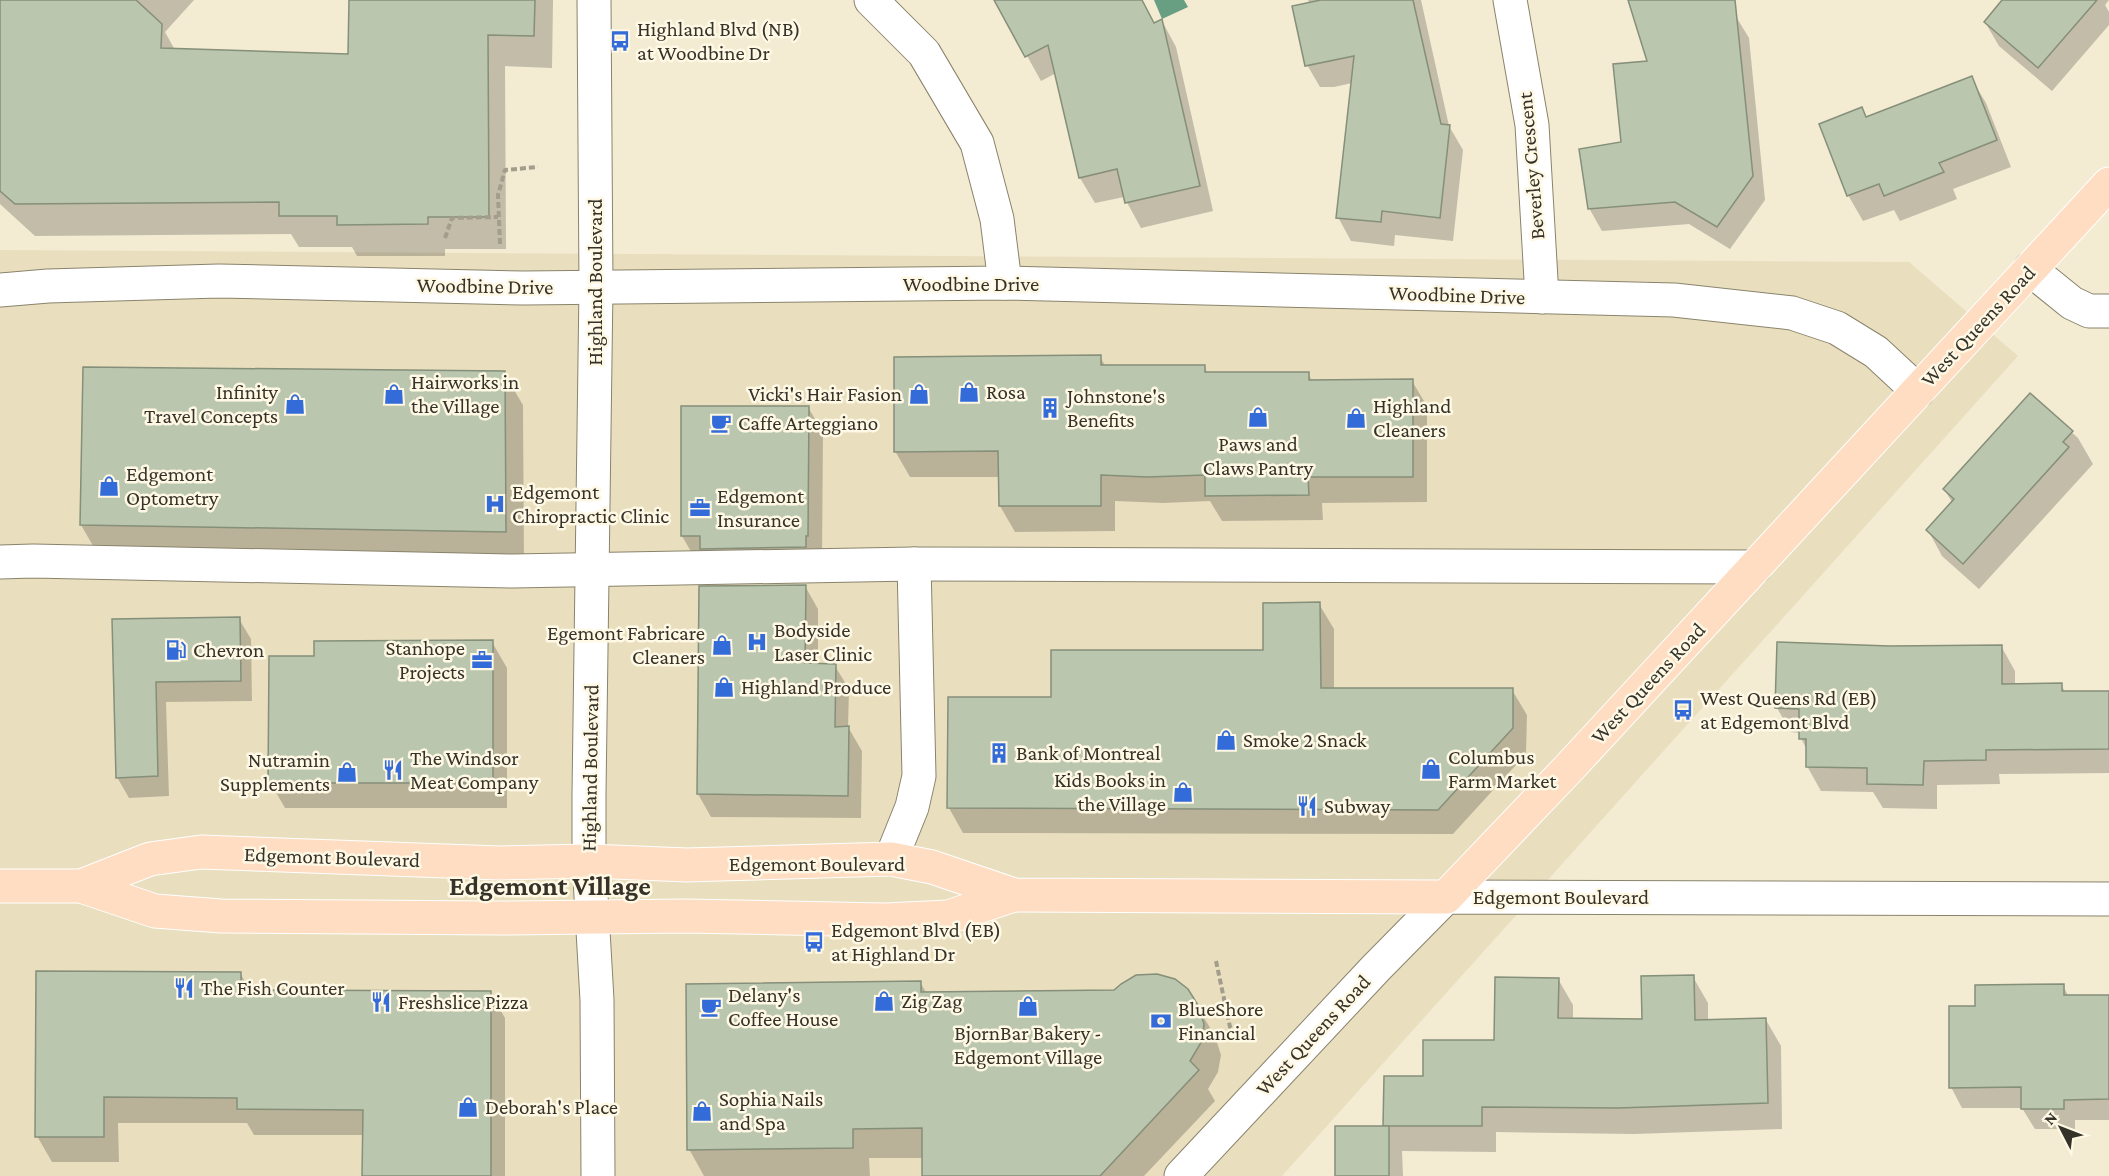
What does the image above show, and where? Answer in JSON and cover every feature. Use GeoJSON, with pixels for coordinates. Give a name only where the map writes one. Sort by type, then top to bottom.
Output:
{"type":"FeatureCollection","features":[{"type":"Feature","properties":{"kind":"main road","name":"West Queens Road"},"geometry":{"type":"LineString","coordinates":[[1446,897],[2109,184]]}},
{"type":"Feature","properties":{"kind":"main road","name":"Edgemont Boulevard"},"geometry":{"type":"LineString","coordinates":[[81,886],[150,860],[201,852],[500,863],[589,861],[687,865],[891,859],[932,867],[1014,895],[1446,897]]}},
{"type":"Feature","properties":{"kind":"main road","name":"Edgemont Boulevard"},"geometry":{"type":"LineString","coordinates":[[0,886],[81,886],[155,911],[221,916],[488,918],[686,916],[885,920],[948,917],[1014,895]]}},
{"type":"Feature","properties":{"kind":"street","name":"Highland Boulevard"},"geometry":{"type":"LineString","coordinates":[[594,0],[596,287],[589,861],[597,1000],[598,1176]]}},
{"type":"Feature","properties":{"kind":"street"},"geometry":{"type":"LineString","coordinates":[[872,0],[924,53],[977,143],[998,219],[1005,283]]}},
{"type":"Feature","properties":{"kind":"street","name":"Beverley Crescent"},"geometry":{"type":"LineString","coordinates":[[1510,0],[1532,125],[1542,297]]}},
{"type":"Feature","properties":{"kind":"street"},"geometry":{"type":"LineString","coordinates":[[2030,269],[2072,303],[2088,311],[2109,311]]}},
{"type":"Feature","properties":{"kind":"street","name":"Woodbine Drive"},"geometry":{"type":"LineString","coordinates":[[0,290],[48,286],[219,281],[524,288],[1005,283],[1674,300],[1792,313],[1837,328],[1876,352],[1918,391]]}},
{"type":"Feature","properties":{"kind":"street"},"geometry":{"type":"LineString","coordinates":[[0,562],[513,571],[914,564],[1755,567]]}},
{"type":"Feature","properties":{"kind":"street"},"geometry":{"type":"LineString","coordinates":[[891,859],[912,807],[919,776],[914,564]]}},
{"type":"Feature","properties":{"kind":"street","name":"Edgemont Boulevard"},"geometry":{"type":"LineString","coordinates":[[1446,897],[2109,899]]}},
{"type":"Feature","properties":{"kind":"street","name":"West Queens Road"},"geometry":{"type":"LineString","coordinates":[[1181,1176],[1376,968],[1446,897]]}},
{"type":"Feature","properties":{"kind":"path"},"geometry":{"type":"LineString","coordinates":[[500,244],[498,195],[505,170],[538,167]]}},
{"type":"Feature","properties":{"kind":"path"},"geometry":{"type":"LineString","coordinates":[[445,238],[452,218],[498,218]]}},
{"type":"Feature","properties":{"kind":"path"},"geometry":{"type":"LineString","coordinates":[[1216,961],[1230,1027],[1245,1041]]}},
{"type":"Feature","properties":{"kind":"shaded area"},"geometry":{"type":"Polygon","coordinates":[[[1154,0],[1184,0],[1188,7],[1162,19],[1154,0]]]}},
{"type":"Feature","properties":{"kind":"shaded area","name":"Edgemont Village"},"geometry":{"type":"Polygon","coordinates":[[[0,250],[1909,262],[2018,356],[1282,1176],[0,1176],[0,250]]]}},
{"type":"Feature","properties":{"kind":"building"},"geometry":{"type":"Polygon","coordinates":[[[0,0],[136,0],[162,24],[161,48],[348,54],[349,0],[535,0],[534,36],[488,35],[489,217],[428,217],[428,224],[337,225],[337,216],[279,216],[279,202],[15,204],[0,191],[0,0]]]}},
{"type":"Feature","properties":{"kind":"building"},"geometry":{"type":"Polygon","coordinates":[[[994,0],[1142,0],[1154,23],[1162,19],[1200,186],[1125,203],[1117,169],[1079,178],[1048,45],[1025,57],[994,0]]]}},
{"type":"Feature","properties":{"kind":"building"},"geometry":{"type":"Polygon","coordinates":[[[1321,0],[1413,0],[1441,124],[1450,125],[1440,218],[1382,211],[1381,222],[1336,218],[1354,56],[1305,66],[1292,6],[1321,0]]]}},
{"type":"Feature","properties":{"kind":"building"},"geometry":{"type":"Polygon","coordinates":[[[1628,0],[1735,0],[1753,176],[1717,227],[1675,202],[1588,209],[1579,149],[1621,142],[1613,64],[1647,61],[1628,0]]]}},
{"type":"Feature","properties":{"kind":"building"},"geometry":{"type":"Polygon","coordinates":[[[2002,0],[2097,0],[2038,68],[1984,22],[2002,0]]]}},
{"type":"Feature","properties":{"kind":"building"},"geometry":{"type":"Polygon","coordinates":[[[1972,76],[1997,140],[1939,163],[1944,172],[1884,196],[1879,184],[1847,196],[1819,124],[1862,107],[1866,117],[1972,76]]]}},
{"type":"Feature","properties":{"kind":"building"},"geometry":{"type":"Polygon","coordinates":[[[1101,355],[1101,365],[1205,365],[1205,372],[1309,372],[1309,380],[1413,379],[1413,477],[1308,477],[1309,495],[1205,496],[1205,475],[1147,477],[1101,475],[1101,506],[999,506],[998,451],[894,452],[894,357],[1101,355]]]}},
{"type":"Feature","properties":{"kind":"building"},"geometry":{"type":"Polygon","coordinates":[[[83,367],[505,371],[506,532],[80,525],[83,367]]]}},
{"type":"Feature","properties":{"kind":"building"},"geometry":{"type":"Polygon","coordinates":[[[2030,393],[2073,431],[2063,442],[2069,447],[1963,564],[1926,530],[1954,499],[1943,489],[2030,393]]]}},
{"type":"Feature","properties":{"kind":"building"},"geometry":{"type":"Polygon","coordinates":[[[681,406],[809,406],[806,547],[700,549],[700,536],[681,536],[681,406]]]}},
{"type":"Feature","properties":{"kind":"building"},"geometry":{"type":"Polygon","coordinates":[[[806,585],[805,663],[836,664],[835,727],[849,726],[848,796],[697,794],[699,586],[806,585]]]}},
{"type":"Feature","properties":{"kind":"building"},"geometry":{"type":"Polygon","coordinates":[[[1320,602],[1321,688],[1513,688],[1513,728],[1438,810],[947,808],[948,697],[1051,697],[1051,650],[1263,650],[1263,603],[1320,602]]]}},
{"type":"Feature","properties":{"kind":"building","name":"Chevron"},"geometry":{"type":"Polygon","coordinates":[[[240,617],[241,681],[156,682],[158,776],[116,778],[112,619],[240,617]]]}},
{"type":"Feature","properties":{"kind":"building"},"geometry":{"type":"Polygon","coordinates":[[[493,640],[493,783],[268,783],[269,656],[314,656],[314,641],[493,640]]]}},
{"type":"Feature","properties":{"kind":"building"},"geometry":{"type":"Polygon","coordinates":[[[1777,642],[1889,646],[2002,645],[2002,684],[2062,683],[2062,691],[2109,691],[2109,749],[1986,750],[1986,760],[1924,761],[1923,785],[1867,784],[1867,768],[1806,767],[1806,739],[1799,739],[1799,709],[1775,708],[1777,642]]]}},
{"type":"Feature","properties":{"kind":"building"},"geometry":{"type":"Polygon","coordinates":[[[36,971],[241,972],[241,990],[491,991],[491,1176],[362,1176],[363,1110],[237,1109],[237,1098],[104,1097],[104,1137],[35,1137],[36,971]]]}},
{"type":"Feature","properties":{"kind":"building"},"geometry":{"type":"Polygon","coordinates":[[[1157,974],[1175,979],[1188,989],[1198,1005],[1204,1024],[1202,1041],[1190,1061],[1199,1070],[1100,1176],[922,1176],[922,1128],[853,1129],[853,1148],[687,1150],[686,984],[921,981],[921,992],[1114,990],[1136,975],[1157,974]]]}},
{"type":"Feature","properties":{"kind":"building"},"geometry":{"type":"Polygon","coordinates":[[[1694,975],[1695,1020],[1766,1018],[1768,1103],[1618,1108],[1482,1107],[1482,1126],[1383,1126],[1384,1076],[1423,1076],[1423,1040],[1494,1040],[1495,977],[1559,978],[1558,1018],[1642,1019],[1641,976],[1694,975]]]}},
{"type":"Feature","properties":{"kind":"building"},"geometry":{"type":"Polygon","coordinates":[[[2064,984],[2064,995],[2109,995],[2109,1099],[2064,1100],[2064,1109],[2021,1109],[2021,1087],[1949,1088],[1949,1006],[1975,1006],[1975,985],[2064,984]]]}},
{"type":"Feature","properties":{"kind":"building"},"geometry":{"type":"Polygon","coordinates":[[[1335,1126],[1389,1126],[1389,1176],[1335,1176],[1335,1126]]]}},
{"type":"Feature","properties":{"kind":"place","name":"Highland Blvd (NB) at Woodbine Dr"},"geometry":{"type":"Point","coordinates":[620,41]}},
{"type":"Feature","properties":{"kind":"place","name":"Rosa"},"geometry":{"type":"Point","coordinates":[969,392]}},
{"type":"Feature","properties":{"kind":"place","name":"Hairworks in the Village"},"geometry":{"type":"Point","coordinates":[394,394]}},
{"type":"Feature","properties":{"kind":"place","name":"Vicki's Hair Fasion"},"geometry":{"type":"Point","coordinates":[919,394]}},
{"type":"Feature","properties":{"kind":"place","name":"Infinity Travel Concepts"},"geometry":{"type":"Point","coordinates":[295,404]}},
{"type":"Feature","properties":{"kind":"place","name":"Johnstone's Benefits"},"geometry":{"type":"Point","coordinates":[1050,408]}},
{"type":"Feature","properties":{"kind":"place","name":"Paws and Claws Pantry"},"geometry":{"type":"Point","coordinates":[1258,417]}},
{"type":"Feature","properties":{"kind":"place","name":"Highland Cleaners"},"geometry":{"type":"Point","coordinates":[1356,418]}},
{"type":"Feature","properties":{"kind":"place","name":"Caffe Arteggiano"},"geometry":{"type":"Point","coordinates":[721,423]}},
{"type":"Feature","properties":{"kind":"place","name":"Edgemont Optometry"},"geometry":{"type":"Point","coordinates":[109,486]}},
{"type":"Feature","properties":{"kind":"place","name":"Edgemont Chiropractic Clinic"},"geometry":{"type":"Point","coordinates":[495,504]}},
{"type":"Feature","properties":{"kind":"place","name":"Edgemont Insurance"},"geometry":{"type":"Point","coordinates":[700,508]}},
{"type":"Feature","properties":{"kind":"place","name":"Bodyside Laser Clinic"},"geometry":{"type":"Point","coordinates":[757,642]}},
{"type":"Feature","properties":{"kind":"place","name":"Egemont Fabricare Cleaners"},"geometry":{"type":"Point","coordinates":[722,645]}},
{"type":"Feature","properties":{"kind":"place","name":"Chevron"},"geometry":{"type":"Point","coordinates":[176,650]}},
{"type":"Feature","properties":{"kind":"place","name":"Stanhope Projects"},"geometry":{"type":"Point","coordinates":[482,660]}},
{"type":"Feature","properties":{"kind":"place","name":"Highland Produce"},"geometry":{"type":"Point","coordinates":[724,687]}},
{"type":"Feature","properties":{"kind":"place","name":"West Queens Rd (EB) at Edgemont Blvd"},"geometry":{"type":"Point","coordinates":[1683,710]}},
{"type":"Feature","properties":{"kind":"place","name":"Smoke 2 Snack"},"geometry":{"type":"Point","coordinates":[1226,740]}},
{"type":"Feature","properties":{"kind":"place","name":"Bank of Montreal"},"geometry":{"type":"Point","coordinates":[999,753]}},
{"type":"Feature","properties":{"kind":"place","name":"Columbus Farm Market"},"geometry":{"type":"Point","coordinates":[1431,769]}},
{"type":"Feature","properties":{"kind":"place","name":"The Windsor Meat Company"},"geometry":{"type":"Point","coordinates":[393,770]}},
{"type":"Feature","properties":{"kind":"place","name":"Nutramin Supplements"},"geometry":{"type":"Point","coordinates":[347,772]}},
{"type":"Feature","properties":{"kind":"place","name":"Kids Books in the Village"},"geometry":{"type":"Point","coordinates":[1183,792]}},
{"type":"Feature","properties":{"kind":"place","name":"Subway"},"geometry":{"type":"Point","coordinates":[1307,806]}},
{"type":"Feature","properties":{"kind":"place","name":"Edgemont Blvd (EB) at Highland Dr"},"geometry":{"type":"Point","coordinates":[814,942]}},
{"type":"Feature","properties":{"kind":"place","name":"The Fish Counter"},"geometry":{"type":"Point","coordinates":[184,988]}},
{"type":"Feature","properties":{"kind":"place","name":"Zig Zag"},"geometry":{"type":"Point","coordinates":[884,1001]}},
{"type":"Feature","properties":{"kind":"place","name":"Freshslice Pizza"},"geometry":{"type":"Point","coordinates":[381,1002]}},
{"type":"Feature","properties":{"kind":"place","name":"BjornBar Bakery - Edgemont Village"},"geometry":{"type":"Point","coordinates":[1028,1006]}},
{"type":"Feature","properties":{"kind":"place","name":"Delany's Coffee House"},"geometry":{"type":"Point","coordinates":[711,1007]}},
{"type":"Feature","properties":{"kind":"place","name":"BlueShore Financial"},"geometry":{"type":"Point","coordinates":[1161,1021]}},
{"type":"Feature","properties":{"kind":"place","name":"Deborah's Place"},"geometry":{"type":"Point","coordinates":[468,1107]}},
{"type":"Feature","properties":{"kind":"place","name":"Sophia Nails and Spa"},"geometry":{"type":"Point","coordinates":[702,1111]}},
{"type":"Feature","properties":{"kind":"district","name":"Edgemont Village"},"geometry":{"type":"Point","coordinates":[550,886]}}]}
